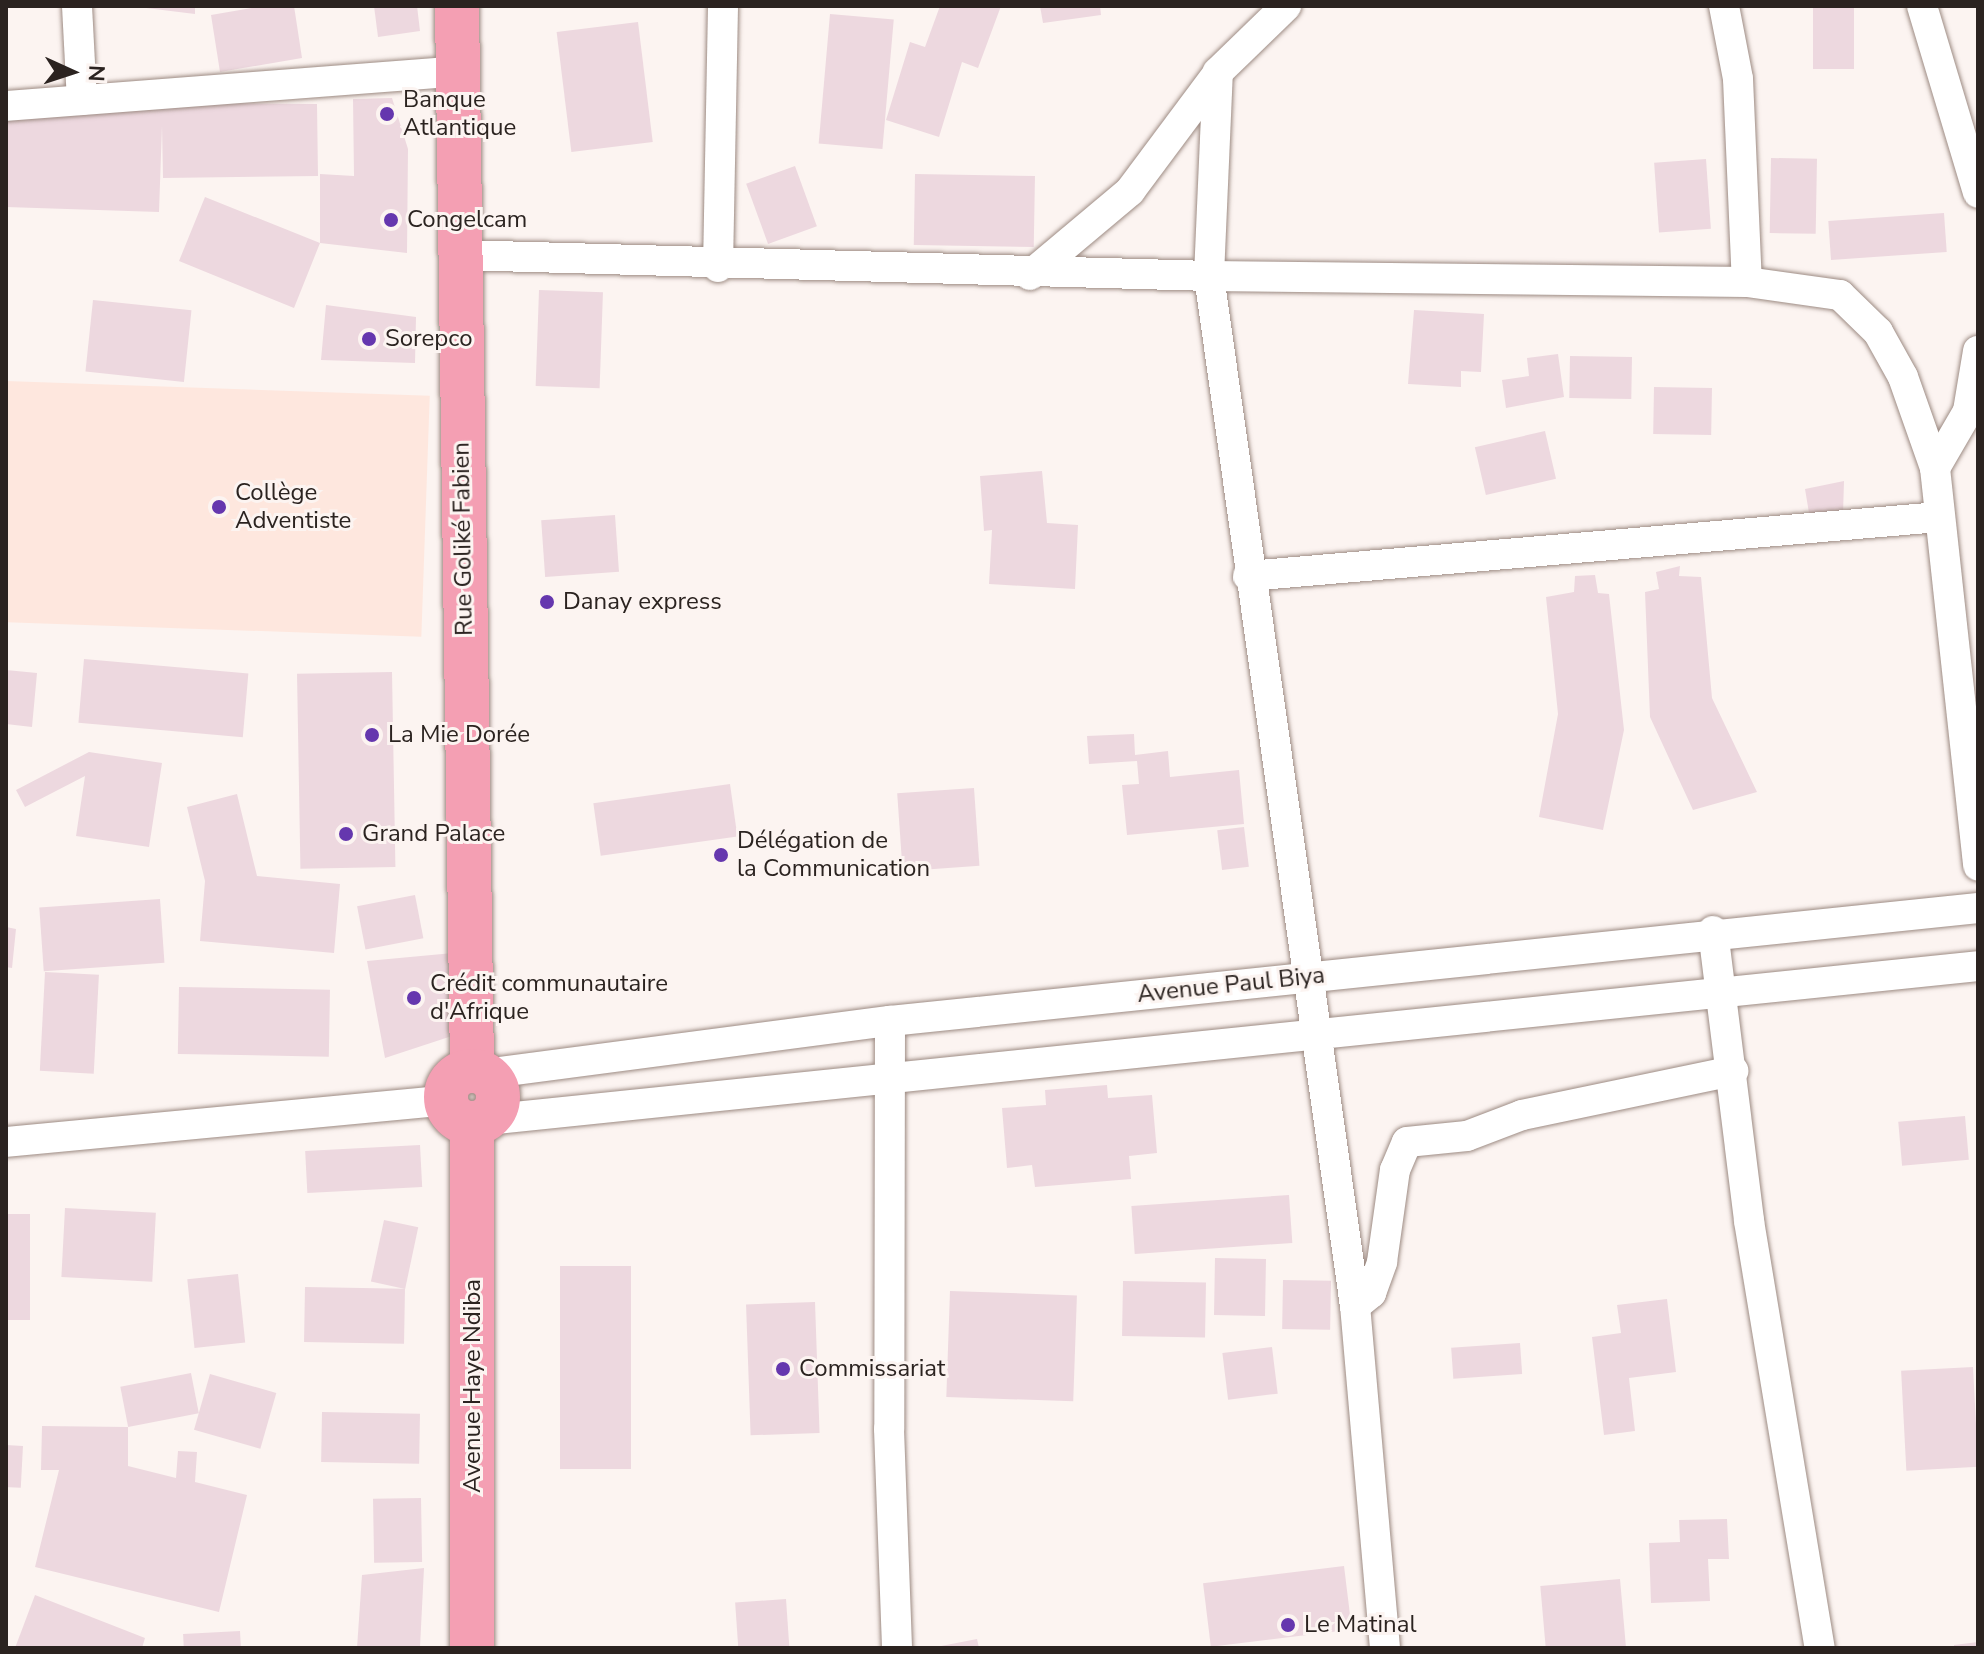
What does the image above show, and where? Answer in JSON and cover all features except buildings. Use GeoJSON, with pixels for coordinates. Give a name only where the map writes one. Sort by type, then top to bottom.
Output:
{"type":"FeatureCollection","features":[{"type":"Feature","properties":{"kind":"highway","name":"Rue Goliké Fabien"},"geometry":{"type":"LineString","coordinates":[[457,6],[472,1098]]}},
{"type":"Feature","properties":{"kind":"highway","name":"Avenue Haye Ndiba"},"geometry":{"type":"LineString","coordinates":[[472,1098],[472,1648]]}},
{"type":"Feature","properties":{"kind":"street"},"geometry":{"type":"LineString","coordinates":[[77,6],[82,100]]}},
{"type":"Feature","properties":{"kind":"street"},"geometry":{"type":"LineString","coordinates":[[718,267],[723,6]]}},
{"type":"Feature","properties":{"kind":"street"},"geometry":{"type":"LineString","coordinates":[[1030,275],[1130,191],[1218,72],[1286,6]]}},
{"type":"Feature","properties":{"kind":"street"},"geometry":{"type":"LineString","coordinates":[[1724,6],[1738,79],[1747,282]]}},
{"type":"Feature","properties":{"kind":"street"},"geometry":{"type":"LineString","coordinates":[[1922,6],[1978,193]]}},
{"type":"Feature","properties":{"kind":"street"},"geometry":{"type":"LineString","coordinates":[[6,106],[457,71]]}},
{"type":"Feature","properties":{"kind":"street"},"geometry":{"type":"LineString","coordinates":[[1218,72],[1209,276],[1248,576],[1318,1036],[1355,1306],[1385,1648]]}},
{"type":"Feature","properties":{"kind":"street"},"geometry":{"type":"LineString","coordinates":[[459,255],[718,267],[1030,275],[1747,282],[1840,295],[1878,332],[1903,377],[1935,468],[1978,866]]}},
{"type":"Feature","properties":{"kind":"street"},"geometry":{"type":"LineString","coordinates":[[1935,468],[1968,411],[1978,351]]}},
{"type":"Feature","properties":{"kind":"street"},"geometry":{"type":"LineString","coordinates":[[1248,576],[1939,517]]}},
{"type":"Feature","properties":{"kind":"street","name":"Avenue Paul Biya"},"geometry":{"type":"LineString","coordinates":[[472,1098],[890,1021],[1713,931],[1978,908]]}},
{"type":"Feature","properties":{"kind":"street"},"geometry":{"type":"LineString","coordinates":[[1713,931],[1719,993],[1733,1071],[1749,1221],[1820,1648]]}},
{"type":"Feature","properties":{"kind":"street"},"geometry":{"type":"LineString","coordinates":[[6,1142],[472,1098],[891,1077],[1318,1036],[1978,966]]}},
{"type":"Feature","properties":{"kind":"street"},"geometry":{"type":"LineString","coordinates":[[890,1021],[889,1429],[897,1648]]}},
{"type":"Feature","properties":{"kind":"street"},"geometry":{"type":"LineString","coordinates":[[1355,1306],[1371,1293],[1382,1262],[1395,1170],[1407,1142],[1467,1136],[1522,1115],[1733,1071]]}},
{"type":"Feature","properties":{"kind":"shaded area","name":"Collège Adventiste"},"geometry":{"type":"Polygon","coordinates":[[[6,381],[430,396],[421,637],[6,622],[6,381]]]}},
{"type":"Feature","properties":{"kind":"place","name":"Banque Atlantique"},"geometry":{"type":"Point","coordinates":[387,114]}},
{"type":"Feature","properties":{"kind":"place","name":"Congelcam"},"geometry":{"type":"Point","coordinates":[391,220]}},
{"type":"Feature","properties":{"kind":"place","name":"Sorepco"},"geometry":{"type":"Point","coordinates":[369,339]}},
{"type":"Feature","properties":{"kind":"place","name":"Collège Adventiste"},"geometry":{"type":"Point","coordinates":[219,507]}},
{"type":"Feature","properties":{"kind":"place","name":"Danay express"},"geometry":{"type":"Point","coordinates":[547,602]}},
{"type":"Feature","properties":{"kind":"place","name":"La Mie Dorée"},"geometry":{"type":"Point","coordinates":[372,735]}},
{"type":"Feature","properties":{"kind":"place","name":"Grand Palace"},"geometry":{"type":"Point","coordinates":[346,834]}},
{"type":"Feature","properties":{"kind":"place","name":"Délégation de la Communication"},"geometry":{"type":"Point","coordinates":[721,855]}},
{"type":"Feature","properties":{"kind":"place","name":"Crédit communautaire d'Afrique"},"geometry":{"type":"Point","coordinates":[414,998]}},
{"type":"Feature","properties":{"kind":"place","name":"Commissariat"},"geometry":{"type":"Point","coordinates":[783,1369]}},
{"type":"Feature","properties":{"kind":"place","name":"Le Matinal"},"geometry":{"type":"Point","coordinates":[1288,1625]}}]}
